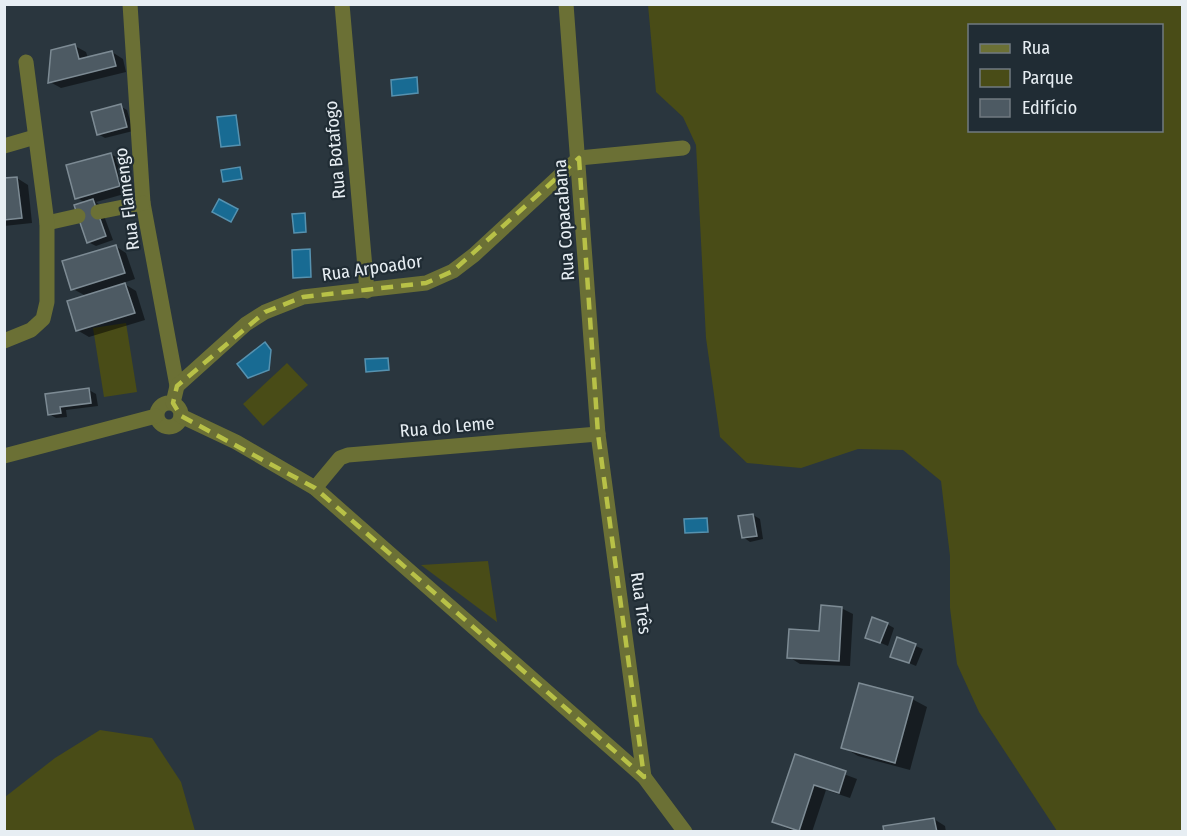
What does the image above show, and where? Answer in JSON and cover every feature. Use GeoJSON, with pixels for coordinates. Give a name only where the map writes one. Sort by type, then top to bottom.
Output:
{"type":"FeatureCollection","features":[{"type":"Feature","properties":{"kind":"street","name":"Rua Flamengo"},"geometry":{"type":"LineString","coordinates":[[130,4],[143,203],[177,386]]}},
{"type":"Feature","properties":{"kind":"street","name":"Rua Botafogo"},"geometry":{"type":"LineString","coordinates":[[342,4],[368,291]]}},
{"type":"Feature","properties":{"kind":"street","name":"Rua Copacabana"},"geometry":{"type":"LineString","coordinates":[[566,4],[598,434]]}},
{"type":"Feature","properties":{"kind":"street"},"geometry":{"type":"LineString","coordinates":[[4,341],[31,330],[43,319],[48,302],[47,223],[26,62]]}},
{"type":"Feature","properties":{"kind":"street"},"geometry":{"type":"LineString","coordinates":[[4,146],[35,136]]}},
{"type":"Feature","properties":{"kind":"street"},"geometry":{"type":"LineString","coordinates":[[579,158],[683,148]]}},
{"type":"Feature","properties":{"kind":"street","name":"Rua Arpoador"},"geometry":{"type":"LineString","coordinates":[[177,386],[246,324],[265,312],[303,297],[426,283],[453,271],[474,255],[579,158]]}},
{"type":"Feature","properties":{"kind":"street"},"geometry":{"type":"LineString","coordinates":[[98,212],[143,203]]}},
{"type":"Feature","properties":{"kind":"street"},"geometry":{"type":"LineString","coordinates":[[47,223],[78,216]]}},
{"type":"Feature","properties":{"kind":"street"},"geometry":{"type":"LineString","coordinates":[[177,386],[177,410],[175,426],[166,427],[159,423],[156,416],[161,405],[177,410],[315,488],[644,777],[685,831]]}},
{"type":"Feature","properties":{"kind":"street"},"geometry":{"type":"LineString","coordinates":[[4,456],[156,416]]}},
{"type":"Feature","properties":{"kind":"street","name":"Rua do Leme"},"geometry":{"type":"LineString","coordinates":[[315,488],[340,458],[348,455],[598,434]]}},
{"type":"Feature","properties":{"kind":"street","name":"Rua Três"},"geometry":{"type":"LineString","coordinates":[[598,434],[644,777]]}},
{"type":"Feature","properties":{"kind":"highlighted area"},"geometry":{"type":"Polygon","coordinates":[[[579,158],[598,434],[644,777],[315,488],[181,416],[173,403],[177,386],[265,312],[303,297],[426,283],[453,271],[579,158]]]}},
{"type":"Feature","properties":{"kind":"green space"},"geometry":{"type":"Polygon","coordinates":[[[648,5],[1182,5],[1182,831],[1057,831],[979,712],[957,664],[950,608],[950,556],[941,481],[903,450],[858,449],[801,468],[747,463],[720,437],[706,338],[696,145],[683,117],[656,92],[648,5]]]}},
{"type":"Feature","properties":{"kind":"green space"},"geometry":{"type":"Polygon","coordinates":[[[126,323],[137,392],[104,397],[93,328],[126,323]]]}},
{"type":"Feature","properties":{"kind":"green space"},"geometry":{"type":"Polygon","coordinates":[[[287,363],[308,385],[263,426],[243,404],[287,363]]]}},
{"type":"Feature","properties":{"kind":"green space"},"geometry":{"type":"Polygon","coordinates":[[[488,561],[497,622],[421,565],[488,561]]]}},
{"type":"Feature","properties":{"kind":"green space"},"geometry":{"type":"Polygon","coordinates":[[[100,730],[152,738],[181,782],[195,831],[5,831],[5,797],[55,758],[100,730]]]}},
{"type":"Feature","properties":{"kind":"water"},"geometry":{"type":"Polygon","coordinates":[[[417,77],[418,93],[392,96],[391,80],[417,77]]]}},
{"type":"Feature","properties":{"kind":"water"},"geometry":{"type":"Polygon","coordinates":[[[236,115],[240,145],[221,147],[217,117],[236,115]]]}},
{"type":"Feature","properties":{"kind":"water"},"geometry":{"type":"Polygon","coordinates":[[[240,167],[242,179],[223,182],[221,170],[240,167]]]}},
{"type":"Feature","properties":{"kind":"water"},"geometry":{"type":"Polygon","coordinates":[[[219,199],[238,209],[231,222],[212,212],[219,199]]]}},
{"type":"Feature","properties":{"kind":"water"},"geometry":{"type":"Polygon","coordinates":[[[305,213],[306,232],[294,233],[292,214],[305,213]]]}},
{"type":"Feature","properties":{"kind":"water"},"geometry":{"type":"Polygon","coordinates":[[[310,249],[311,277],[293,278],[292,250],[310,249]]]}},
{"type":"Feature","properties":{"kind":"water"},"geometry":{"type":"Polygon","coordinates":[[[265,342],[271,350],[269,370],[248,378],[237,364],[265,342]]]}},
{"type":"Feature","properties":{"kind":"water"},"geometry":{"type":"Polygon","coordinates":[[[388,358],[389,370],[366,372],[365,359],[388,358]]]}},
{"type":"Feature","properties":{"kind":"water"},"geometry":{"type":"Polygon","coordinates":[[[707,518],[708,532],[685,533],[684,519],[707,518]]]}},
{"type":"Feature","properties":{"kind":"building"},"geometry":{"type":"Polygon","coordinates":[[[75,44],[79,59],[112,51],[116,66],[48,83],[51,50],[75,44]]]}},
{"type":"Feature","properties":{"kind":"building"},"geometry":{"type":"Polygon","coordinates":[[[121,104],[127,127],[97,135],[91,112],[121,104]]]}},
{"type":"Feature","properties":{"kind":"building"},"geometry":{"type":"Polygon","coordinates":[[[111,153],[120,186],[75,199],[66,165],[111,153]]]}},
{"type":"Feature","properties":{"kind":"building"},"geometry":{"type":"Polygon","coordinates":[[[17,177],[22,218],[4,220],[4,178],[17,177]]]}},
{"type":"Feature","properties":{"kind":"building"},"geometry":{"type":"Polygon","coordinates":[[[93,199],[106,236],[87,243],[74,205],[93,199]]]}},
{"type":"Feature","properties":{"kind":"building"},"geometry":{"type":"Polygon","coordinates":[[[116,245],[125,273],[71,290],[62,261],[116,245]]]}},
{"type":"Feature","properties":{"kind":"building"},"geometry":{"type":"Polygon","coordinates":[[[125,283],[135,313],[76,331],[67,301],[125,283]]]}},
{"type":"Feature","properties":{"kind":"building"},"geometry":{"type":"Polygon","coordinates":[[[89,388],[91,403],[60,407],[61,413],[48,415],[45,394],[89,388]]]}},
{"type":"Feature","properties":{"kind":"building"},"geometry":{"type":"Polygon","coordinates":[[[753,514],[757,536],[742,538],[738,516],[753,514]]]}},
{"type":"Feature","properties":{"kind":"building"},"geometry":{"type":"Polygon","coordinates":[[[821,605],[842,607],[839,661],[787,658],[789,629],[819,631],[821,605]]]}},
{"type":"Feature","properties":{"kind":"building"},"geometry":{"type":"Polygon","coordinates":[[[872,617],[888,623],[880,643],[865,638],[872,617]]]}},
{"type":"Feature","properties":{"kind":"building"},"geometry":{"type":"Polygon","coordinates":[[[897,637],[916,644],[909,663],[890,657],[897,637]]]}},
{"type":"Feature","properties":{"kind":"building"},"geometry":{"type":"Polygon","coordinates":[[[859,683],[913,697],[895,763],[841,748],[859,683]]]}},
{"type":"Feature","properties":{"kind":"building"},"geometry":{"type":"Polygon","coordinates":[[[795,754],[846,771],[839,793],[814,785],[799,831],[772,822],[795,754]]]}},
{"type":"Feature","properties":{"kind":"building"},"geometry":{"type":"Polygon","coordinates":[[[934,818],[937,832],[884,832],[883,826],[934,818]]]}}]}
